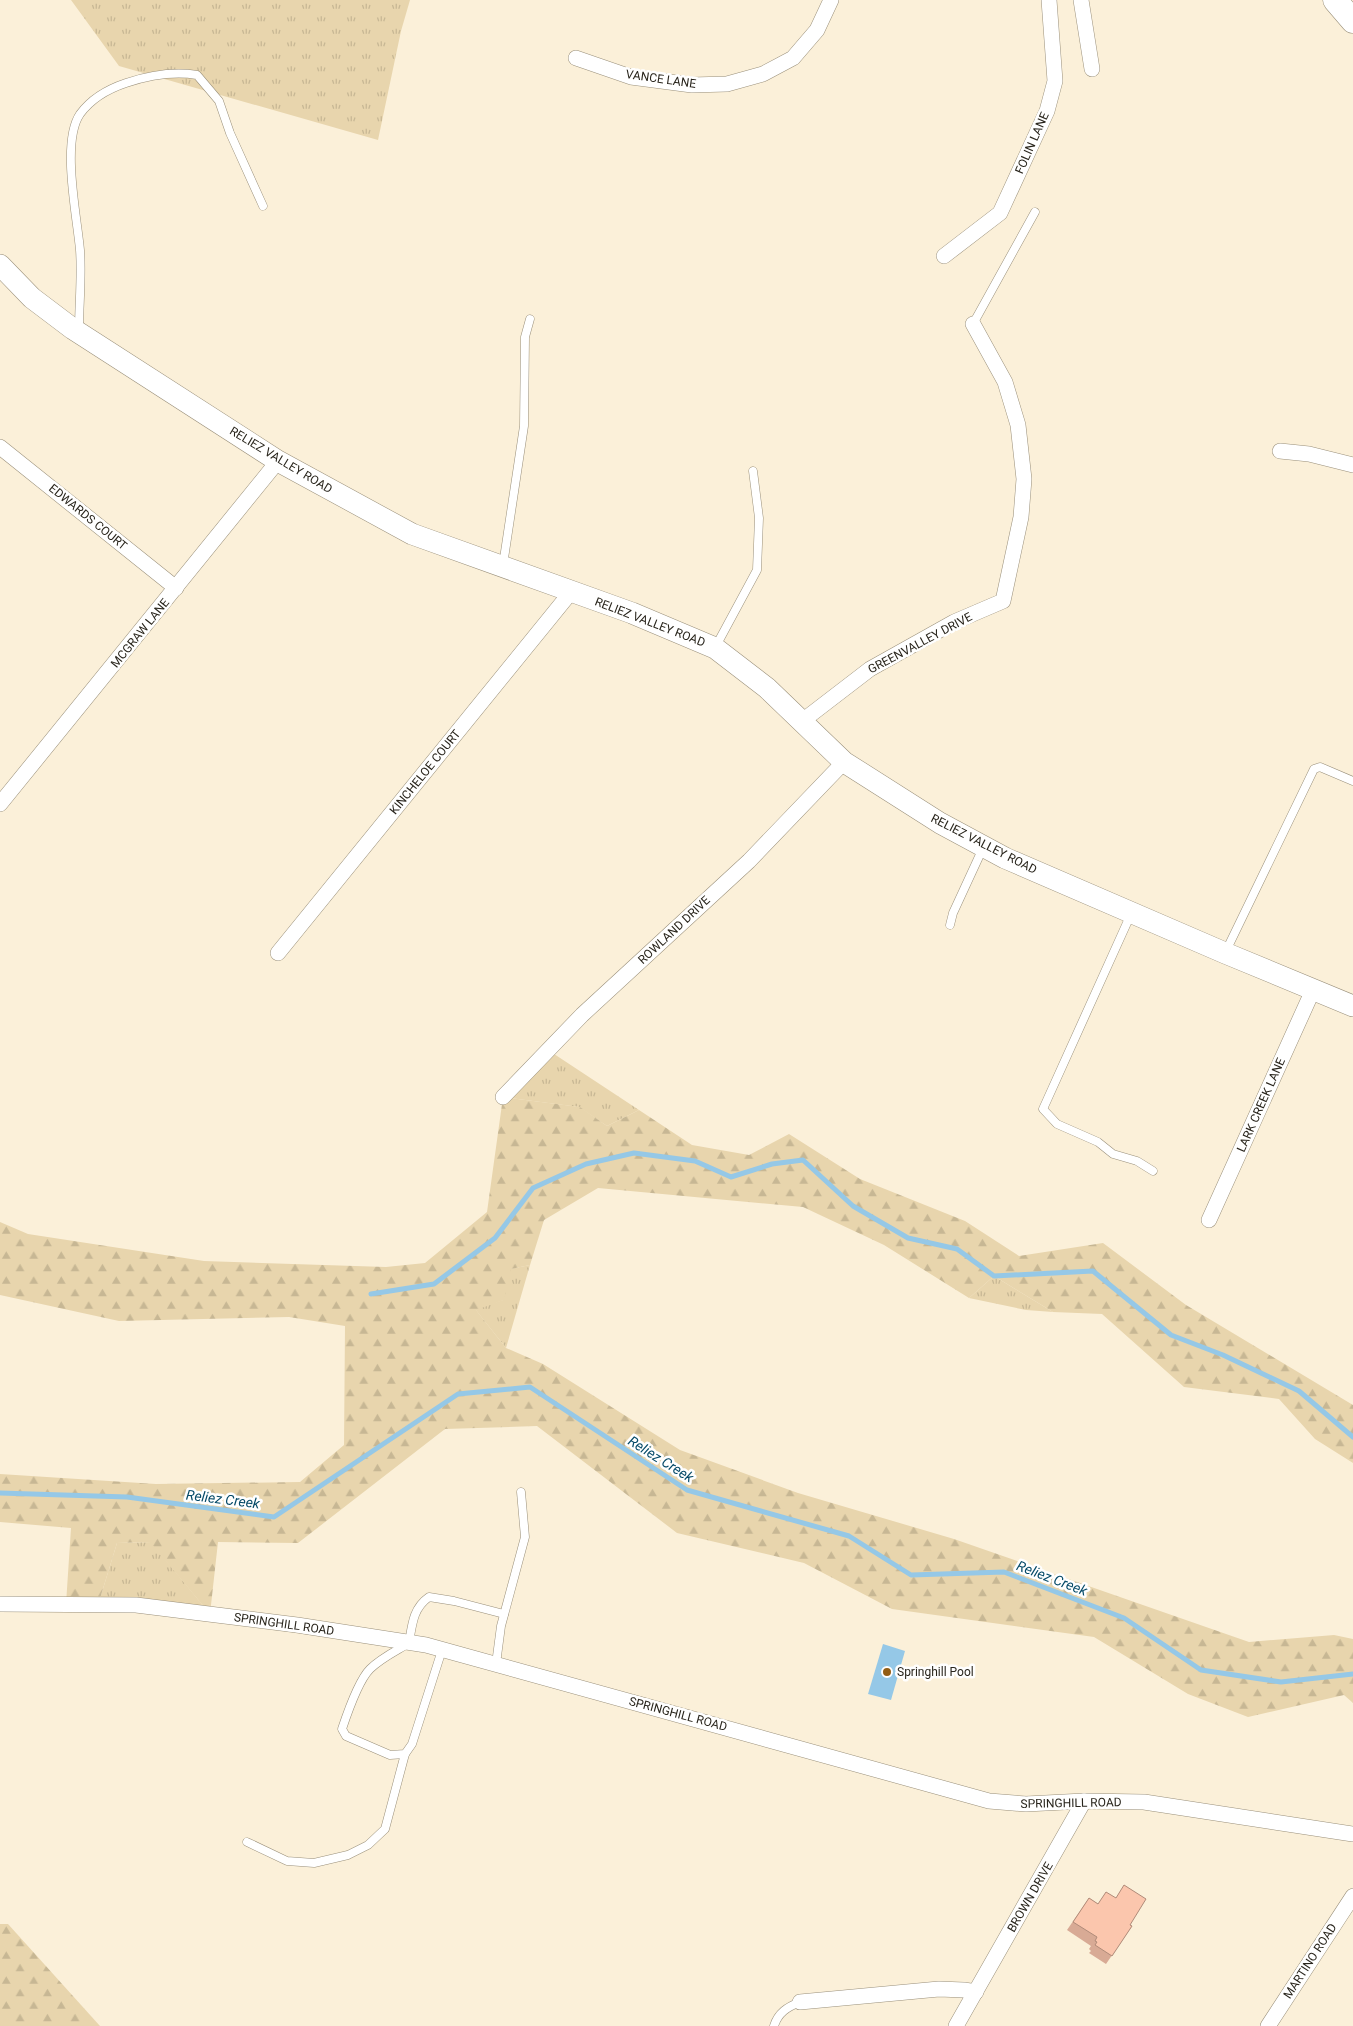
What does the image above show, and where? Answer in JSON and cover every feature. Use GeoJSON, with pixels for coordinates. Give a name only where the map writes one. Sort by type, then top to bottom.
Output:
{"type":"FeatureCollection","features":[{"type":"Feature","properties":{"kind":"main road"},"geometry":{"type":"LineString","coordinates":[[1334,0],[1353,21]]}},
{"type":"Feature","properties":{"kind":"main road","name":"RELIEZ VALLEY ROAD"},"geometry":{"type":"LineString","coordinates":[[0,265],[32,298],[79,332],[278,461],[412,534],[632,613],[715,648],[767,688],[844,762],[940,824],[1005,858],[1353,1006]]}},
{"type":"Feature","properties":{"kind":"street","name":"VANCE LANE"},"geometry":{"type":"LineString","coordinates":[[576,58],[631,78],[692,85],[727,84],[763,74],[793,58],[817,30],[831,0]]}},
{"type":"Feature","properties":{"kind":"street","name":"FOLIN LANE"},"geometry":{"type":"LineString","coordinates":[[944,256],[1000,213],[1047,111],[1055,81],[1049,0]]}},
{"type":"Feature","properties":{"kind":"street"},"geometry":{"type":"LineString","coordinates":[[1081,0],[1092,68]]}},
{"type":"Feature","properties":{"kind":"street","name":"GREENVALLEY DRIVE"},"geometry":{"type":"LineString","coordinates":[[801,722],[870,669],[954,622],[1003,601],[1021,517],[1024,478],[1018,425],[1005,382],[973,324]]}},
{"type":"Feature","properties":{"kind":"street","name":"EDWARDS COURT"},"geometry":{"type":"LineString","coordinates":[[0,446],[176,588]]}},
{"type":"Feature","properties":{"kind":"street"},"geometry":{"type":"LineString","coordinates":[[1280,451],[1309,454],[1353,465]]}},
{"type":"Feature","properties":{"kind":"street","name":"MCGRAW LANE"},"geometry":{"type":"LineString","coordinates":[[0,804],[278,461]]}},
{"type":"Feature","properties":{"kind":"street","name":"KINCHELOE COURT"},"geometry":{"type":"LineString","coordinates":[[278,953],[572,592]]}},
{"type":"Feature","properties":{"kind":"street","name":"ROWLAND DRIVE"},"geometry":{"type":"LineString","coordinates":[[503,1097],[582,1016],[749,861],[844,762]]}},
{"type":"Feature","properties":{"kind":"street","name":"LARK CREEK LANE"},"geometry":{"type":"LineString","coordinates":[[1209,1220],[1314,990]]}},
{"type":"Feature","properties":{"kind":"street","name":"SPRINGHILL ROAD"},"geometry":{"type":"LineString","coordinates":[[0,1604],[136,1605],[297,1625],[409,1643],[496,1664],[989,1801],[1026,1804],[1084,1801],[1153,1803],[1353,1834]]}},
{"type":"Feature","properties":{"kind":"street","name":"BROWN DRIVE"},"geometry":{"type":"LineString","coordinates":[[956,2026],[1084,1801]]}},
{"type":"Feature","properties":{"kind":"street","name":"MARTINO ROAD"},"geometry":{"type":"LineString","coordinates":[[1268,2026],[1353,1896]]}},
{"type":"Feature","properties":{"kind":"street"},"geometry":{"type":"LineString","coordinates":[[800,2002],[939,1989],[976,1992]]}},
{"type":"Feature","properties":{"kind":"lane"},"geometry":{"type":"LineString","coordinates":[[79,332],[80,252],[71,160],[71,137],[79,116],[94,98],[119,85],[143,77],[177,72],[197,75],[219,101],[230,133],[263,206]]}},
{"type":"Feature","properties":{"kind":"lane"},"geometry":{"type":"LineString","coordinates":[[973,324],[1035,212]]}},
{"type":"Feature","properties":{"kind":"lane"},"geometry":{"type":"LineString","coordinates":[[502,567],[524,426],[525,337],[530,319]]}},
{"type":"Feature","properties":{"kind":"lane"},"geometry":{"type":"LineString","coordinates":[[715,648],[757,570],[759,518],[753,471]]}},
{"type":"Feature","properties":{"kind":"lane"},"geometry":{"type":"LineString","coordinates":[[1225,953],[1314,769],[1320,767],[1353,780]]}},
{"type":"Feature","properties":{"kind":"lane"},"geometry":{"type":"LineString","coordinates":[[950,925],[952,913],[983,846]]}},
{"type":"Feature","properties":{"kind":"lane"},"geometry":{"type":"LineString","coordinates":[[1132,912],[1043,1109],[1057,1124],[1098,1142],[1113,1154],[1137,1161],[1153,1172]]}},
{"type":"Feature","properties":{"kind":"lane"},"geometry":{"type":"LineString","coordinates":[[496,1664],[504,1614],[524,1538],[521,1492]]}},
{"type":"Feature","properties":{"kind":"lane"},"geometry":{"type":"LineString","coordinates":[[405,1754],[390,1755],[346,1736],[342,1729],[347,1714],[369,1670],[409,1643],[413,1618],[421,1602],[429,1597],[454,1601],[504,1614]]}},
{"type":"Feature","properties":{"kind":"lane"},"geometry":{"type":"LineString","coordinates":[[247,1842],[287,1861],[314,1863],[348,1855],[368,1845],[385,1829],[405,1754],[412,1744],[442,1650]]}},
{"type":"Feature","properties":{"kind":"lane"},"geometry":{"type":"LineString","coordinates":[[774,2026],[776,2018],[782,2012],[789,2006],[800,2002]]}},
{"type":"Feature","properties":{"kind":"green space"},"geometry":{"type":"Polygon","coordinates":[[[71,0],[410,0],[401,31],[378,140],[119,66],[71,0]]]}},
{"type":"Feature","properties":{"kind":"green space"},"geometry":{"type":"Polygon","coordinates":[[[548,1050],[639,1110],[607,1126],[579,1107],[503,1097],[548,1050]]]}},
{"type":"Feature","properties":{"kind":"green space"},"geometry":{"type":"Polygon","coordinates":[[[503,1097],[580,1107],[607,1126],[639,1110],[692,1145],[749,1155],[789,1134],[860,1179],[965,1221],[1019,1256],[1103,1243],[1186,1305],[1353,1405],[1353,1463],[1315,1439],[1279,1399],[1184,1387],[1102,1314],[1053,1312],[994,1276],[969,1298],[884,1245],[803,1207],[598,1188],[544,1220],[530,1265],[511,1269],[504,1300],[476,1310],[506,1348],[543,1364],[680,1450],[798,1493],[954,1539],[1249,1642],[1334,1635],[1353,1639],[1353,1703],[1344,1695],[1248,1717],[1188,1694],[1094,1637],[892,1609],[804,1563],[677,1533],[537,1426],[445,1429],[298,1543],[218,1542],[210,1614],[150,1542],[117,1543],[98,1605],[66,1604],[71,1528],[0,1522],[0,1474],[156,1484],[300,1482],[344,1445],[345,1326],[289,1317],[119,1321],[0,1295],[0,1222],[28,1234],[204,1261],[386,1267],[425,1263],[487,1212],[503,1097]]]}},
{"type":"Feature","properties":{"kind":"green space"},"geometry":{"type":"Polygon","coordinates":[[[530,1265],[506,1348],[475,1309],[503,1300],[510,1269],[530,1265]]]}},
{"type":"Feature","properties":{"kind":"green space"},"geometry":{"type":"Polygon","coordinates":[[[994,1276],[1053,1312],[1026,1310],[969,1298],[994,1276]]]}},
{"type":"Feature","properties":{"kind":"green space"},"geometry":{"type":"Polygon","coordinates":[[[151,1542],[210,1614],[98,1605],[117,1543],[151,1542]]]}},
{"type":"Feature","properties":{"kind":"green space"},"geometry":{"type":"Polygon","coordinates":[[[0,1924],[8,1924],[100,2026],[0,2026],[0,1924]]]}},
{"type":"Feature","properties":{"kind":"water","name":"Springhill Pool"},"geometry":{"type":"Polygon","coordinates":[[[883,1644],[905,1651],[891,1700],[868,1694],[883,1644]]]}},
{"type":"Feature","properties":{"kind":"building"},"geometry":{"type":"Polygon","coordinates":[[[1124,1885],[1146,1899],[1130,1925],[1132,1926],[1112,1956],[1095,1945],[1097,1937],[1073,1922],[1089,1898],[1098,1904],[1106,1892],[1116,1898],[1124,1885]]]}},
{"type":"Feature","properties":{"kind":"waterway"},"geometry":{"type":"LineString","coordinates":[[371,1294],[434,1284],[495,1238],[533,1188],[586,1164],[634,1153],[695,1161],[731,1177],[772,1164],[803,1160],[853,1206],[908,1238],[957,1249],[994,1276],[1093,1271],[1171,1335],[1223,1355],[1299,1391],[1353,1437]]}},
{"type":"Feature","properties":{"kind":"waterway","name":"Reliez Creek"},"geometry":{"type":"LineString","coordinates":[[0,1493],[127,1497],[274,1517],[458,1394],[530,1387],[687,1490],[849,1536],[911,1575],[1004,1572],[1124,1618],[1201,1670],[1281,1682],[1353,1674]]}},
{"type":"Feature","properties":{"kind":"place","name":"Springhill Pool"},"geometry":{"type":"Point","coordinates":[887,1672]}}]}
